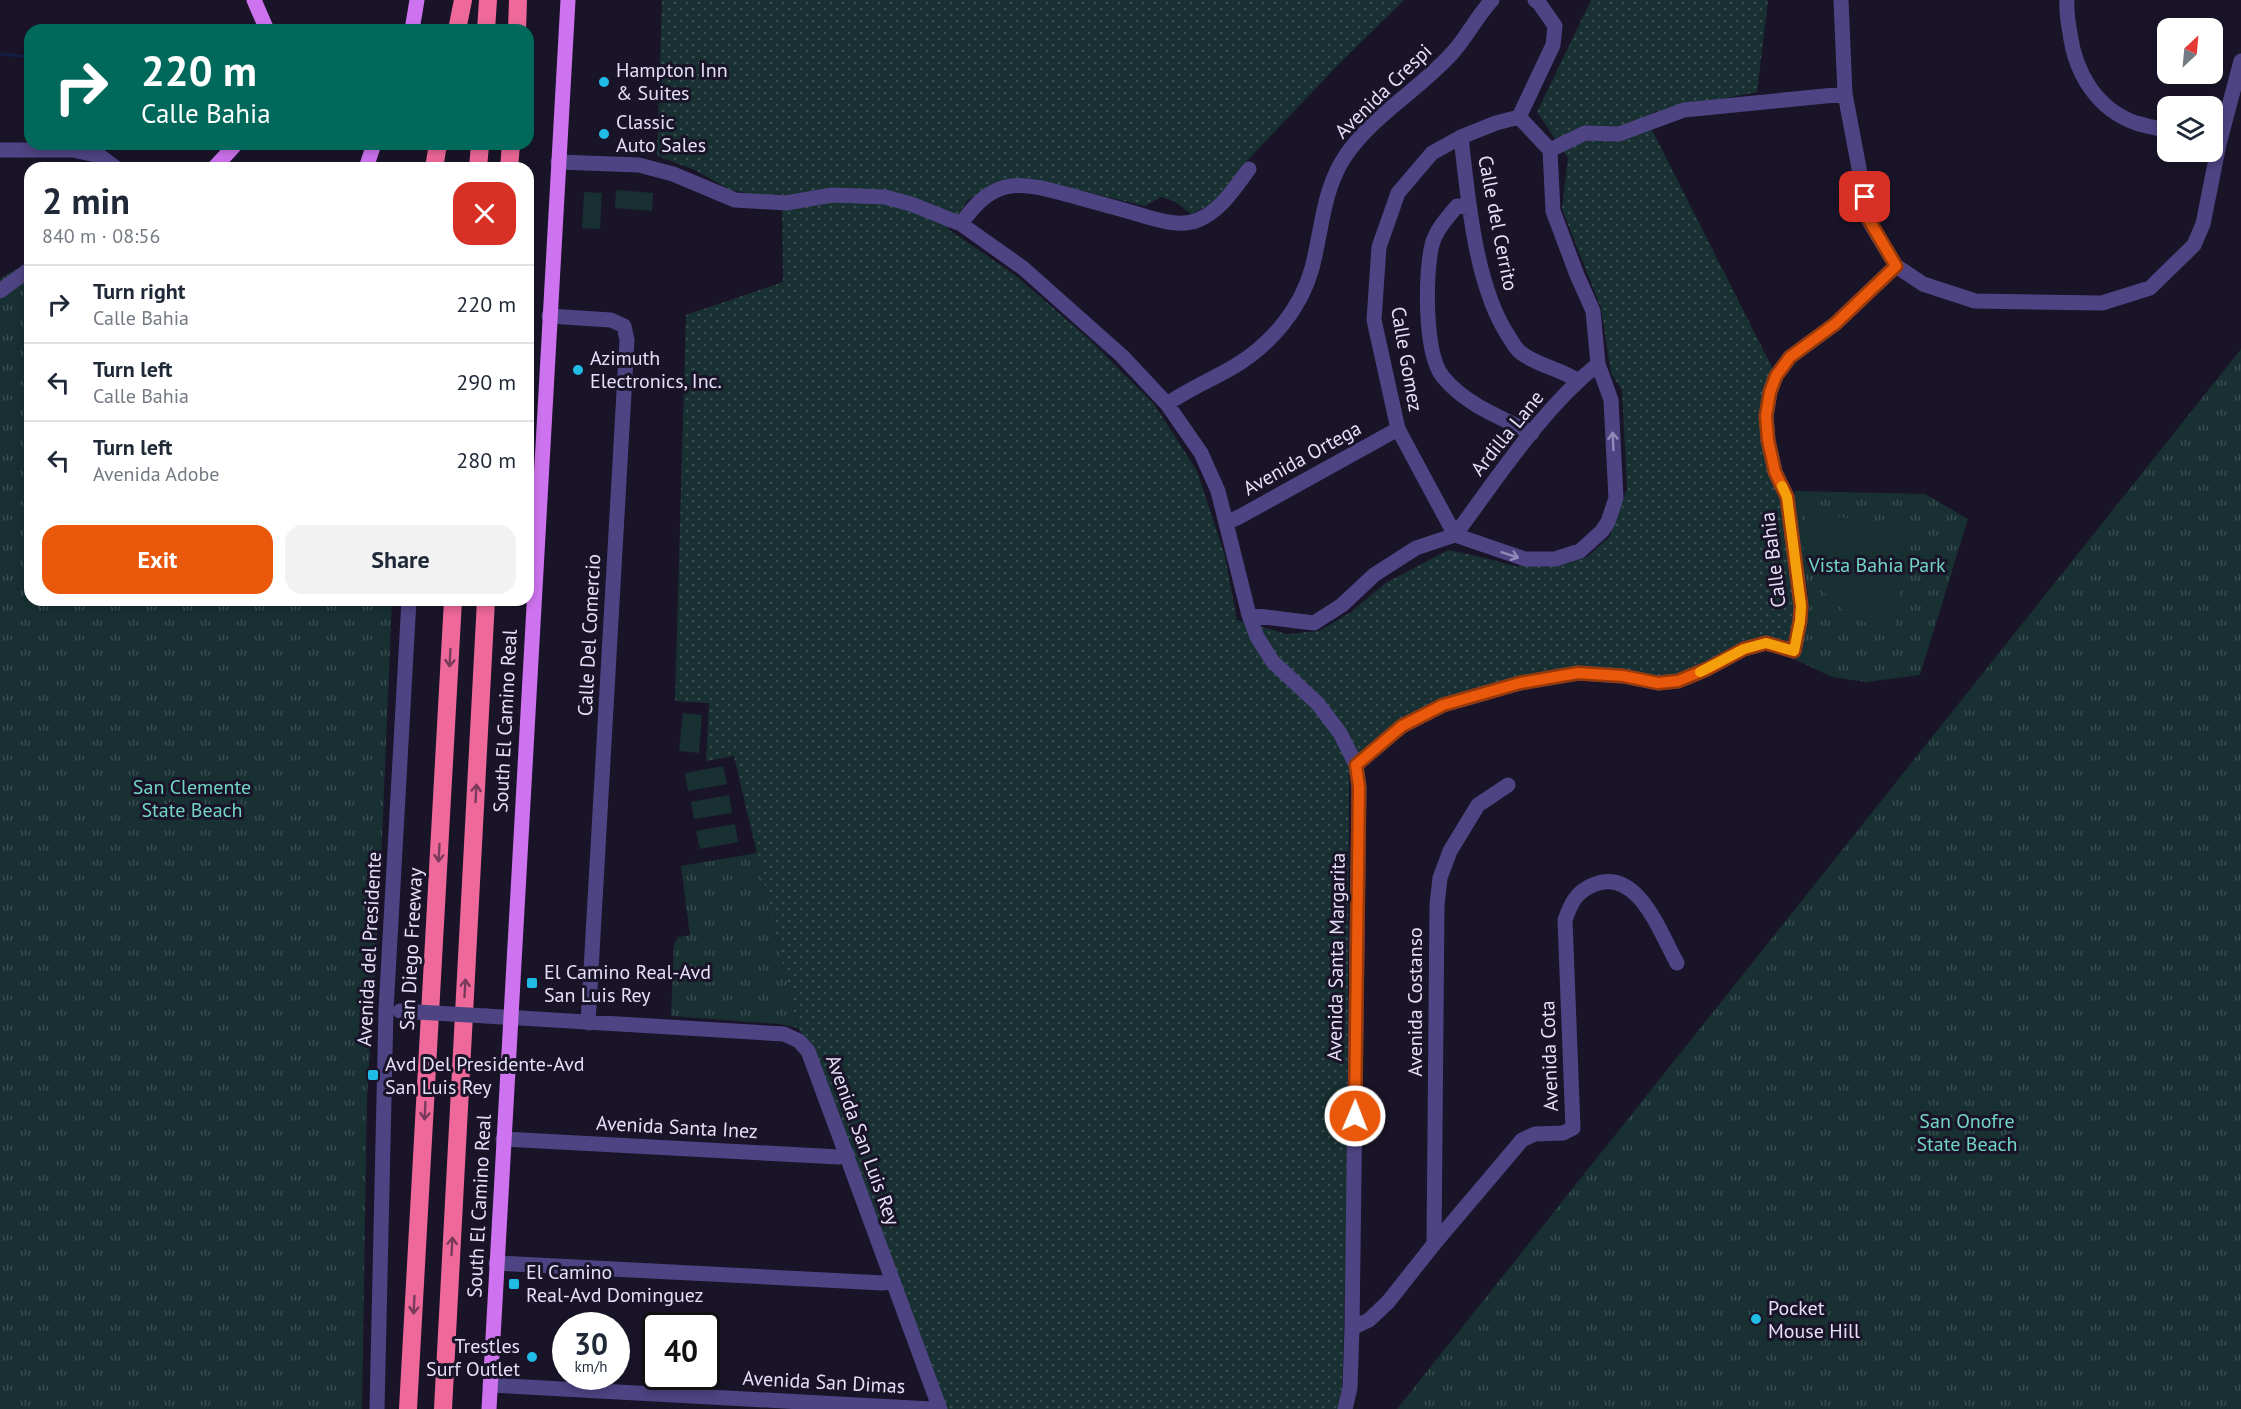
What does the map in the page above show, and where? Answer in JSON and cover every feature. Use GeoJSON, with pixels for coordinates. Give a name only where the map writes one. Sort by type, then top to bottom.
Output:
{"type":"FeatureCollection","features":[{"type":"Feature","properties":{"kind":"highway"},"geometry":{"type":"LineString","coordinates":[[458,24],[463,0]]}},
{"type":"Feature","properties":{"kind":"highway"},"geometry":{"type":"LineString","coordinates":[[486,24],[488,0]]}},
{"type":"Feature","properties":{"kind":"highway","name":"San Diego Freeway"},"geometry":{"type":"LineString","coordinates":[[408,1409],[453,606]]}},
{"type":"Feature","properties":{"kind":"highway"},"geometry":{"type":"LineString","coordinates":[[443,1409],[486,606]]}},
{"type":"Feature","properties":{"kind":"main road"},"geometry":{"type":"LineString","coordinates":[[254,0],[264,24]]}},
{"type":"Feature","properties":{"kind":"main road"},"geometry":{"type":"LineString","coordinates":[[413,24],[417,0]]}},
{"type":"Feature","properties":{"kind":"main road","name":"South El Camino Real"},"geometry":{"type":"LineString","coordinates":[[534,586],[567,0]]}},
{"type":"Feature","properties":{"kind":"main road"},"geometry":{"type":"LineString","coordinates":[[220,162],[230,150]]}},
{"type":"Feature","properties":{"kind":"main road","name":"South El Camino Real"},"geometry":{"type":"LineString","coordinates":[[489,1409],[533,606]]}},
{"type":"Feature","properties":{"kind":"street","name":"Avenida Crespi"},"geometry":{"type":"LineString","coordinates":[[1167,404],[1237,365],[1278,333],[1298,304],[1311,269],[1327,196],[1345,156],[1371,125],[1393,104],[1422,83],[1454,51],[1492,0]]}},
{"type":"Feature","properties":{"kind":"street"},"geometry":{"type":"LineString","coordinates":[[1249,615],[1314,623],[1342,605],[1374,574],[1416,548],[1455,535],[1525,560],[1555,559],[1580,551],[1602,531],[1613,509],[1616,491],[1611,400],[1598,364],[1593,311],[1576,275],[1553,211],[1550,150],[1519,117],[1553,45],[1555,26],[1539,3],[1534,0]]}},
{"type":"Feature","properties":{"kind":"street"},"geometry":{"type":"LineString","coordinates":[[1841,0],[1845,94],[1869,220],[1896,266],[1923,284],[1975,301],[2102,303],[2150,288],[2194,245],[2203,224],[2213,162]]}},
{"type":"Feature","properties":{"kind":"street"},"geometry":{"type":"LineString","coordinates":[[2067,0],[2073,54],[2081,76],[2101,101],[2123,117],[2135,123],[2157,128]]}},
{"type":"Feature","properties":{"kind":"street"},"geometry":{"type":"LineString","coordinates":[[2223,120],[2241,61]]}},
{"type":"Feature","properties":{"kind":"street"},"geometry":{"type":"LineString","coordinates":[[1550,150],[1585,134],[1619,135],[1684,110],[1845,94]]}},
{"type":"Feature","properties":{"kind":"street","name":"Calle Gomez"},"geometry":{"type":"LineString","coordinates":[[1455,535],[1398,429],[1374,320],[1379,247],[1398,193],[1432,153],[1461,136],[1519,117]]}},
{"type":"Feature","properties":{"kind":"street","name":"Calle del Cerrito"},"geometry":{"type":"LineString","coordinates":[[1461,136],[1469,207],[1488,296],[1501,324],[1519,352],[1545,366],[1565,372],[1578,381]]}},
{"type":"Feature","properties":{"kind":"street"},"geometry":{"type":"LineString","coordinates":[[0,150],[73,150],[100,156],[108,162]]}},
{"type":"Feature","properties":{"kind":"street","name":"Avenida Santa Margarita"},"geometry":{"type":"LineString","coordinates":[[558,162],[639,165],[673,174],[735,200],[786,203],[832,195],[885,197],[911,204],[961,224],[1023,268],[1122,356],[1167,404],[1201,453],[1218,491],[1249,615],[1257,637],[1273,662],[1318,704],[1340,733],[1356,765],[1359,787],[1352,1328],[1350,1388],[1345,1409]]}},
{"type":"Feature","properties":{"kind":"street"},"geometry":{"type":"LineString","coordinates":[[961,224],[980,202],[994,191],[1020,184],[1044,187],[1163,221],[1187,224],[1211,214],[1249,169]]}},
{"type":"Feature","properties":{"kind":"street"},"geometry":{"type":"LineString","coordinates":[[1469,207],[1456,206],[1432,244],[1427,317],[1433,352],[1442,375],[1475,405],[1532,433]]}},
{"type":"Feature","properties":{"kind":"street","name":"Calle Bahia"},"geometry":{"type":"LineString","coordinates":[[1356,765],[1402,726],[1443,705],[1520,683],[1578,673],[1623,676],[1658,683],[1678,681],[1707,669],[1744,649],[1766,643],[1794,651],[1801,606],[1787,497],[1775,472],[1768,440],[1766,416],[1770,392],[1776,376],[1790,357],[1835,324],[1896,266]]}},
{"type":"Feature","properties":{"kind":"street"},"geometry":{"type":"LineString","coordinates":[[0,291],[24,273]]}},
{"type":"Feature","properties":{"kind":"street","name":"Calle Del Comercio"},"geometry":{"type":"LineString","coordinates":[[549,316],[611,320],[624,326],[627,340],[588,1023]]}},
{"type":"Feature","properties":{"kind":"street","name":"Ardilla Lane"},"geometry":{"type":"LineString","coordinates":[[1455,535],[1532,433],[1578,381],[1598,364]]}},
{"type":"Feature","properties":{"kind":"street","name":"Avenida Ortega"},"geometry":{"type":"LineString","coordinates":[[1227,522],[1398,429]]}},
{"type":"Feature","properties":{"kind":"street","name":"Avenida del Presidente"},"geometry":{"type":"LineString","coordinates":[[377,1409],[409,606]]}},
{"type":"Feature","properties":{"kind":"street","name":"Avenida Costanso"},"geometry":{"type":"LineString","coordinates":[[1434,1244],[1437,905],[1440,878],[1450,851],[1478,805],[1508,785]]}},
{"type":"Feature","properties":{"kind":"street","name":"Avenida Cota"},"geometry":{"type":"LineString","coordinates":[[1352,1328],[1370,1320],[1389,1302],[1434,1244],[1522,1140],[1535,1134],[1563,1133],[1573,1128],[1566,920],[1571,903],[1580,892],[1595,884],[1609,882],[1625,885],[1640,896],[1677,963]]}},
{"type":"Feature","properties":{"kind":"street","name":"Avenida San Luis Rey"},"geometry":{"type":"LineString","coordinates":[[393,1011],[784,1034],[799,1041],[808,1051],[940,1407]]}},
{"type":"Feature","properties":{"kind":"street","name":"Avenida Santa Inez"},"geometry":{"type":"LineString","coordinates":[[504,1139],[839,1156],[847,1154]]}},
{"type":"Feature","properties":{"kind":"street"},"geometry":{"type":"LineString","coordinates":[[496,1263],[883,1283],[893,1281]]}},
{"type":"Feature","properties":{"kind":"street","name":"Avenida San Dimas"},"geometry":{"type":"LineString","coordinates":[[490,1385],[940,1407]]}},
{"type":"Feature","properties":{"kind":"green space"},"geometry":{"type":"Polygon","coordinates":[[[662,0],[1404,0],[1336,67],[1242,166],[1219,201],[1191,214],[1174,201],[1161,197],[1145,206],[1028,178],[995,182],[968,200],[948,229],[1015,275],[1089,339],[1154,404],[1197,471],[1225,556],[1237,620],[1287,634],[1319,631],[1351,612],[1384,584],[1448,550],[1518,567],[1524,563],[1543,567],[1561,565],[1587,557],[1610,536],[1627,489],[1622,390],[1611,373],[1601,308],[1562,209],[1568,158],[1537,112],[1591,0],[1768,0],[1757,92],[1654,112],[1651,128],[1775,373],[1762,405],[1763,452],[1780,495],[1795,612],[1788,644],[1684,674],[1655,676],[1585,666],[1472,690],[1403,716],[1349,770],[1347,1186],[1343,1370],[1341,1401],[1338,1409],[945,1409],[813,1050],[798,1028],[734,756],[706,761],[709,703],[675,701],[686,315],[783,282],[782,199],[730,190],[695,170],[657,156],[662,0]]]}},
{"type":"Feature","properties":{"kind":"green space"},"geometry":{"type":"Polygon","coordinates":[[[616,190],[653,193],[652,211],[615,208],[616,190]]]}},
{"type":"Feature","properties":{"kind":"green space"},"geometry":{"type":"Polygon","coordinates":[[[584,192],[602,193],[600,229],[582,228],[584,192]]]}},
{"type":"Feature","properties":{"kind":"green space","name":"San Clemente State Beach"},"geometry":{"type":"Polygon","coordinates":[[[16,269],[24,282],[24,606],[392,606],[380,885],[367,1097],[362,1409],[0,1409],[0,279],[16,269]]]}},
{"type":"Feature","properties":{"kind":"green space","name":"San Onofre State Beach"},"geometry":{"type":"Polygon","coordinates":[[[2241,349],[2241,1409],[1397,1409],[2241,349]]]}},
{"type":"Feature","properties":{"kind":"green space","name":"Vista Bahia Park"},"geometry":{"type":"Polygon","coordinates":[[[1795,491],[1925,494],[1968,519],[1920,675],[1866,682],[1832,677],[1792,658],[1807,627],[1808,594],[1794,518],[1795,491]]]}},
{"type":"Feature","properties":{"kind":"green space"},"geometry":{"type":"Polygon","coordinates":[[[1805,513],[1900,524],[1906,533],[1895,632],[1862,621],[1834,603],[1823,591],[1807,562],[1803,545],[1805,513]]]}},
{"type":"Feature","properties":{"kind":"green space"},"geometry":{"type":"Polygon","coordinates":[[[683,713],[702,715],[699,753],[679,751],[683,713]]]}},
{"type":"Feature","properties":{"kind":"green space"},"geometry":{"type":"Polygon","coordinates":[[[723,766],[727,784],[688,791],[685,773],[723,766]]]}},
{"type":"Feature","properties":{"kind":"green space"},"geometry":{"type":"Polygon","coordinates":[[[729,795],[732,813],[694,819],[691,802],[729,795]]]}},
{"type":"Feature","properties":{"kind":"green space"},"geometry":{"type":"Polygon","coordinates":[[[735,824],[738,842],[700,849],[696,831],[735,824]]]}},
{"type":"Feature","properties":{"kind":"green space"},"geometry":{"type":"Polygon","coordinates":[[[757,853],[798,1028],[779,1024],[671,1016],[674,945],[678,937],[690,935],[681,866],[757,853]]]}},
{"type":"Feature","properties":{"kind":"waterway"},"geometry":{"type":"LineString","coordinates":[[0,54],[24,56]]}},
{"type":"Feature","properties":{"kind":"slow traffic"},"geometry":{"type":"LineString","coordinates":[[1700,672],[1744,649],[1766,643],[1794,651],[1801,606],[1787,497],[1782,486]]}},
{"type":"Feature","properties":{"kind":"place","name":"Hampton Inn & Suites"},"geometry":{"type":"Point","coordinates":[604,82]}},
{"type":"Feature","properties":{"kind":"place","name":"Classic Auto Sales"},"geometry":{"type":"Point","coordinates":[604,134]}},
{"type":"Feature","properties":{"kind":"place","name":"Azimuth Electronics, Inc."},"geometry":{"type":"Point","coordinates":[578,370]}},
{"type":"Feature","properties":{"kind":"place","name":"El Camino Real-Avd San Luis Rey"},"geometry":{"type":"Point","coordinates":[532,983]}},
{"type":"Feature","properties":{"kind":"place","name":"Avd Del Presidente-Avd San Luis Rey"},"geometry":{"type":"Point","coordinates":[373,1075]}},
{"type":"Feature","properties":{"kind":"place","name":"El Camino Real-Avd Dominguez"},"geometry":{"type":"Point","coordinates":[514,1284]}},
{"type":"Feature","properties":{"kind":"place","name":"Pocket Mouse Hill"},"geometry":{"type":"Point","coordinates":[1756,1319]}},
{"type":"Feature","properties":{"kind":"place","name":"Trestles Surf Outlet"},"geometry":{"type":"Point","coordinates":[532,1357]}},
{"type":"Feature","properties":{"kind":"route"},"geometry":{"type":"LineString","coordinates":[[1355,1116],[1359,787],[1356,765],[1402,726],[1443,705],[1520,683],[1578,673],[1623,676],[1658,683],[1678,681],[1707,669],[1744,649],[1766,643],[1794,651],[1801,606],[1787,497],[1770,455],[1766,416],[1770,392],[1776,376],[1790,357],[1835,324],[1864,299],[1896,266],[1869,220],[1865,197]]}}]}
